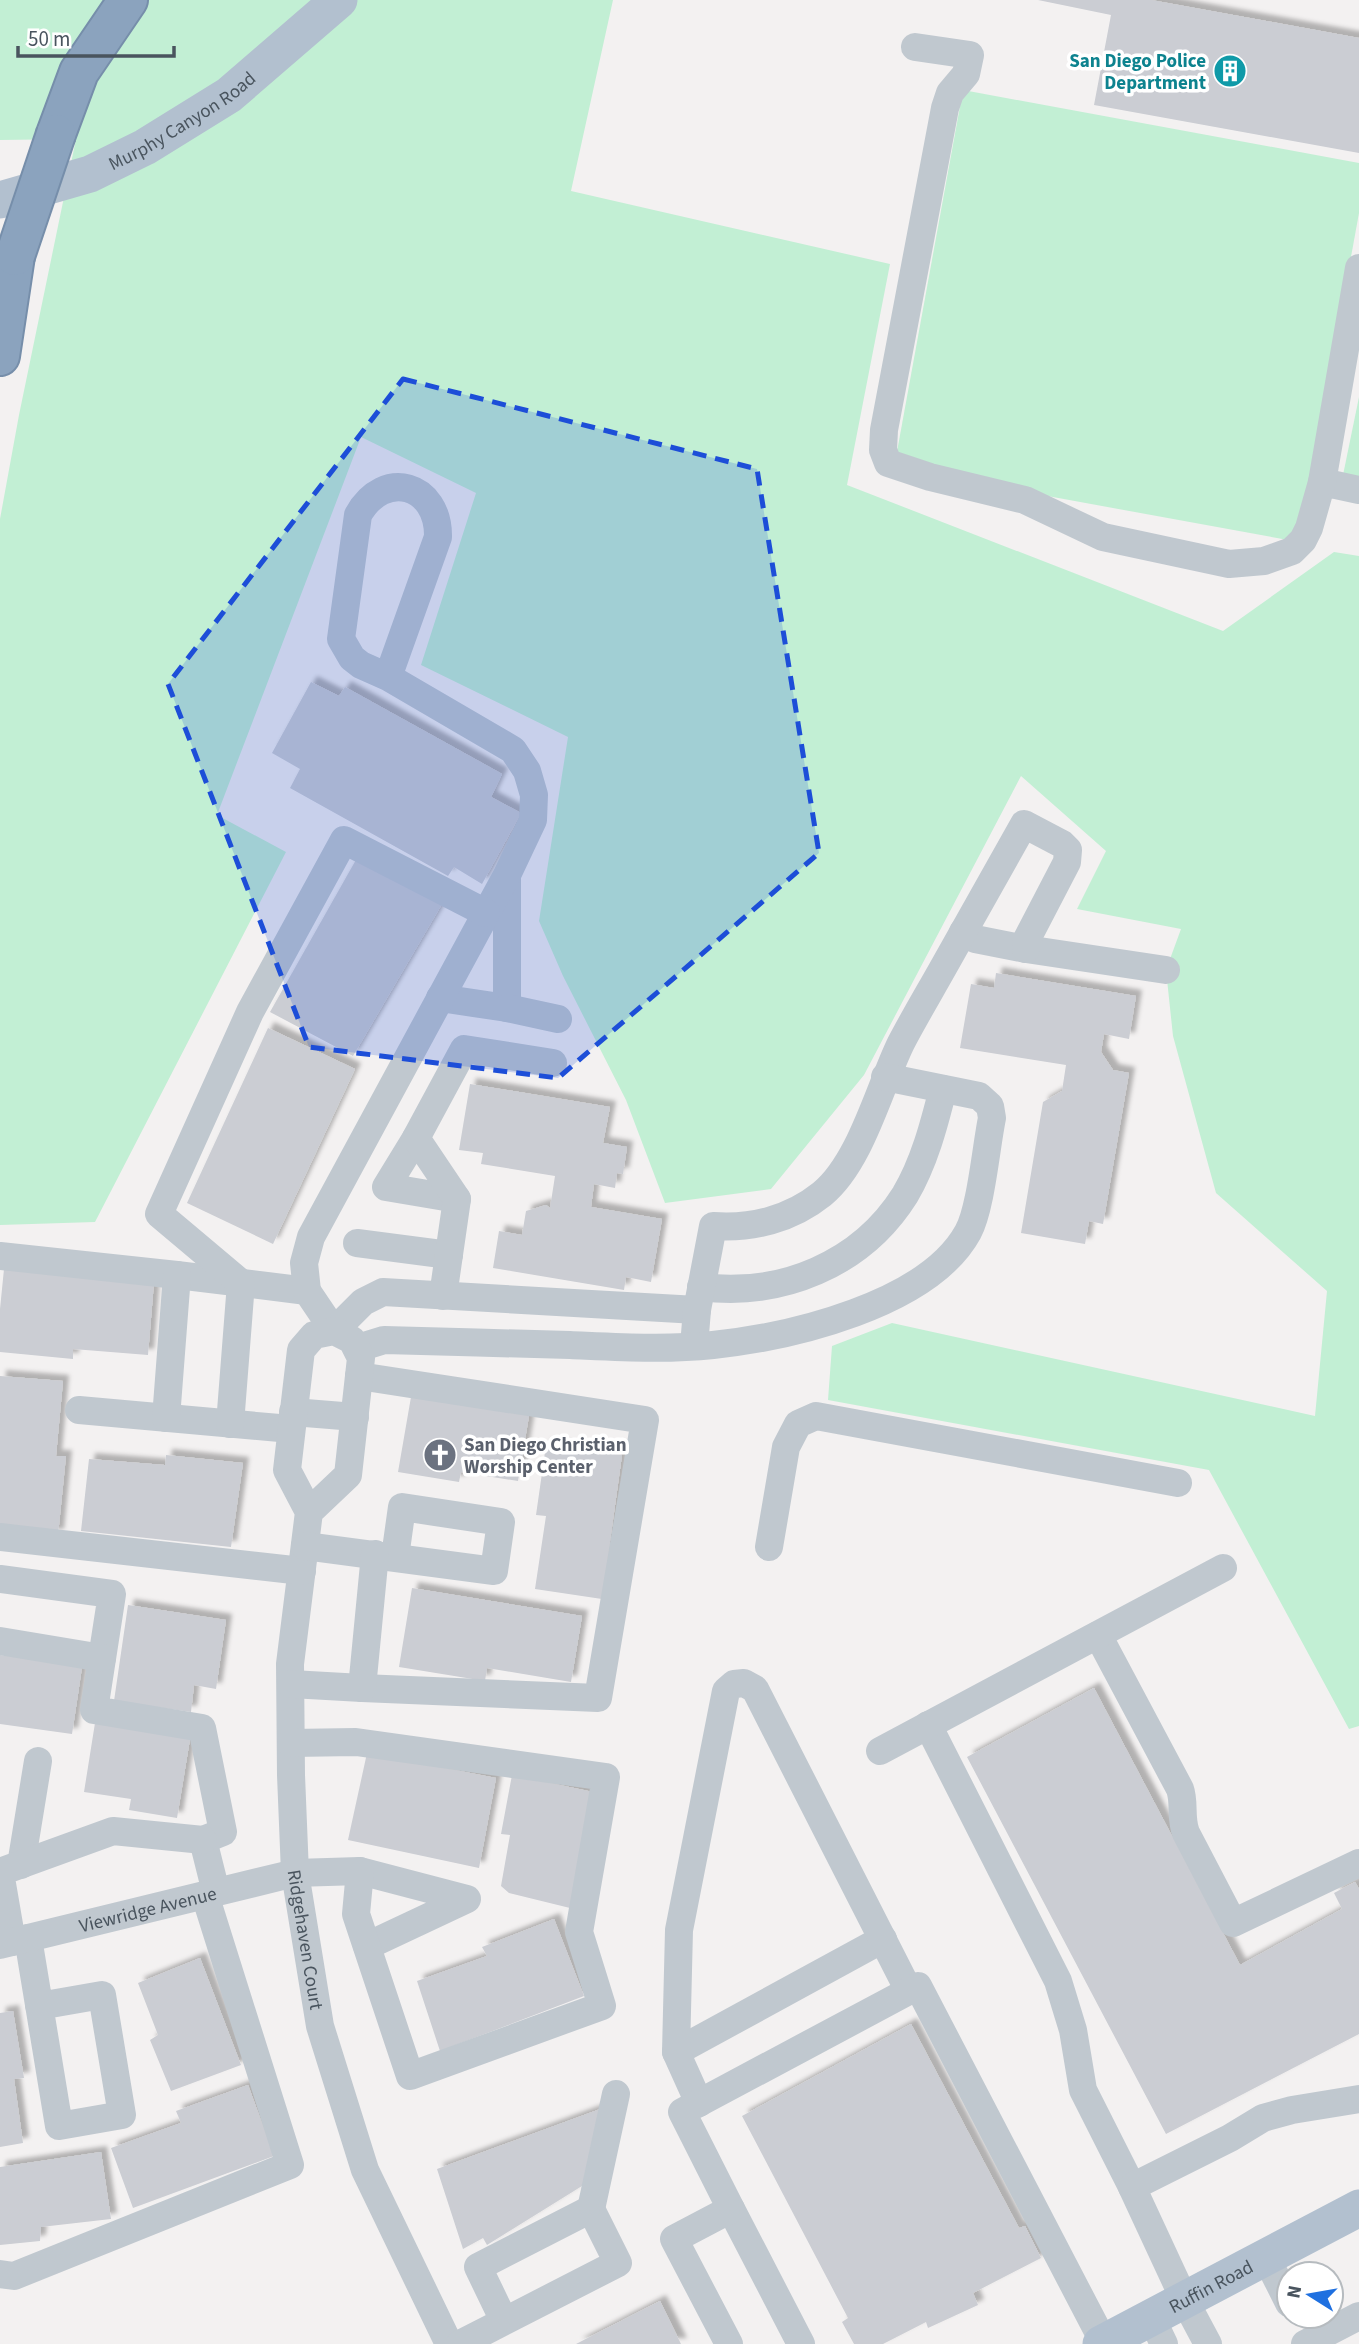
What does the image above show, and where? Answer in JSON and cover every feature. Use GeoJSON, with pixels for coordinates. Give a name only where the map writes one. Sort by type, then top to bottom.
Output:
{"type":"FeatureCollection","features":[{"type":"Feature","properties":{"kind":"highway"},"geometry":{"type":"LineString","coordinates":[[0,356],[15,256],[56,134],[79,72],[128,0]]}},
{"type":"Feature","properties":{"kind":"main road","name":"Murphy Canyon Road"},"geometry":{"type":"LineString","coordinates":[[0,200],[90,174],[145,147],[229,95],[339,0]]}},
{"type":"Feature","properties":{"kind":"main road","name":"Ruffin Road"},"geometry":{"type":"LineString","coordinates":[[1102,2343],[1158,2330],[1184,2299],[1359,2208]]}},
{"type":"Feature","properties":{"kind":"street"},"geometry":{"type":"LineString","coordinates":[[915,47],[970,55],[966,74],[950,93],[946,108],[884,429],[883,450],[888,463],[930,477],[1025,500],[1104,537],[1229,564],[1264,561],[1293,551],[1309,528],[1322,482],[1359,268]]}},
{"type":"Feature","properties":{"kind":"street"},"geometry":{"type":"LineString","coordinates":[[1322,482],[1359,490]]}},
{"type":"Feature","properties":{"kind":"street"},"geometry":{"type":"LineString","coordinates":[[388,677],[438,537],[434,510],[426,499],[415,491],[402,487],[375,493],[358,515],[341,639],[352,658],[361,665],[388,677],[513,750],[527,771],[534,795],[533,820],[507,875],[311,1237],[304,1263],[307,1291],[334,1331],[352,1340],[361,1358],[348,1475],[309,1512],[287,1470],[301,1350],[314,1335],[334,1331],[363,1302],[383,1292],[443,1296],[699,1299],[792,1282],[822,1270],[862,1242],[888,1217],[905,1194],[932,1132],[943,1089]]}},
{"type":"Feature","properties":{"kind":"street"},"geometry":{"type":"LineString","coordinates":[[694,1346],[699,1299],[713,1226],[736,1228],[773,1220],[806,1205],[824,1192],[839,1175],[865,1130],[902,1042],[1024,824],[1062,844],[1068,850],[1067,862],[1027,939],[1026,949]]}},
{"type":"Feature","properties":{"kind":"street"},"geometry":{"type":"LineString","coordinates":[[241,1283],[159,1214],[250,1012],[344,840],[486,914]]}},
{"type":"Feature","properties":{"kind":"street"},"geometry":{"type":"LineString","coordinates":[[507,875],[507,1008]]}},
{"type":"Feature","properties":{"kind":"street"},"geometry":{"type":"LineString","coordinates":[[963,932],[975,939],[1026,949],[1166,970]]}},
{"type":"Feature","properties":{"kind":"street"},"geometry":{"type":"LineString","coordinates":[[440,998],[558,1019]]}},
{"type":"Feature","properties":{"kind":"street"},"geometry":{"type":"LineString","coordinates":[[457,1199],[386,1187],[464,1049],[553,1063]]}},
{"type":"Feature","properties":{"kind":"street"},"geometry":{"type":"LineString","coordinates":[[358,1348],[384,1340],[657,1348],[694,1346],[795,1329],[884,1301],[911,1287],[951,1254],[968,1232],[974,1214],[992,1118],[990,1106],[979,1096],[886,1077]]}},
{"type":"Feature","properties":{"kind":"street"},"geometry":{"type":"LineString","coordinates":[[416,1138],[457,1199],[443,1296]]}},
{"type":"Feature","properties":{"kind":"street"},"geometry":{"type":"LineString","coordinates":[[357,1243],[449,1255]]}},
{"type":"Feature","properties":{"kind":"street"},"geometry":{"type":"LineString","coordinates":[[0,1256],[307,1291]]}},
{"type":"Feature","properties":{"kind":"street"},"geometry":{"type":"LineString","coordinates":[[166,1418],[177,1275]]}},
{"type":"Feature","properties":{"kind":"street"},"geometry":{"type":"LineString","coordinates":[[230,1424],[241,1283]]}},
{"type":"Feature","properties":{"kind":"street"},"geometry":{"type":"LineString","coordinates":[[291,1684],[598,1698],[645,1420],[359,1376]]}},
{"type":"Feature","properties":{"kind":"street"},"geometry":{"type":"LineString","coordinates":[[79,1410],[230,1424],[355,1417]]}},
{"type":"Feature","properties":{"kind":"street"},"geometry":{"type":"LineString","coordinates":[[769,1547],[786,1447],[798,1424],[816,1416],[1178,1483]]}},
{"type":"Feature","properties":{"kind":"street","name":"Ridgehaven Court"},"geometry":{"type":"LineString","coordinates":[[309,1512],[290,1664],[291,1743],[295,1873],[320,2026],[365,2170],[449,2344]]}},
{"type":"Feature","properties":{"kind":"street"},"geometry":{"type":"LineString","coordinates":[[0,1537],[303,1559],[385,1556],[362,1688]]}},
{"type":"Feature","properties":{"kind":"street"},"geometry":{"type":"LineString","coordinates":[[880,1751],[1223,1568]]}},
{"type":"Feature","properties":{"kind":"street"},"geometry":{"type":"LineString","coordinates":[[0,1579],[112,1594],[94,1710],[202,1728],[223,1832],[204,1840],[113,1831],[0,1872],[13,1942],[39,2006],[59,2126],[122,2115],[102,1995],[39,2006]]}},
{"type":"Feature","properties":{"kind":"street"},"geometry":{"type":"LineString","coordinates":[[1098,1635],[1177,1782],[1182,1794],[1181,1816],[1186,1833],[1233,1923],[1359,1863]]}},
{"type":"Feature","properties":{"kind":"street"},"geometry":{"type":"LineString","coordinates":[[0,1641],[102,1658]]}},
{"type":"Feature","properties":{"kind":"street"},"geometry":{"type":"LineString","coordinates":[[699,2103],[676,2052],[678,1930],[726,1691],[734,1684],[744,1683],[755,1689],[909,1991]]}},
{"type":"Feature","properties":{"kind":"street"},"geometry":{"type":"LineString","coordinates":[[928,1726],[1058,1981],[1073,2029],[1083,2090],[1208,2344]]}},
{"type":"Feature","properties":{"kind":"street"},"geometry":{"type":"LineString","coordinates":[[291,1743],[356,1742],[606,1777],[579,1932],[602,2006],[410,2076],[356,1914],[360,1871]]}},
{"type":"Feature","properties":{"kind":"street"},"geometry":{"type":"LineString","coordinates":[[21,1865],[38,1761]]}},
{"type":"Feature","properties":{"kind":"street"},"geometry":{"type":"LineString","coordinates":[[0,2274],[14,2276],[290,2165],[211,1894],[204,1840]]}},
{"type":"Feature","properties":{"kind":"street","name":"Viewridge Avenue"},"geometry":{"type":"LineString","coordinates":[[13,1942],[295,1873],[360,1871],[467,1899],[367,1946]]}},
{"type":"Feature","properties":{"kind":"street"},"geometry":{"type":"LineString","coordinates":[[676,2052],[883,1938]]}},
{"type":"Feature","properties":{"kind":"street"},"geometry":{"type":"LineString","coordinates":[[801,2344],[682,2112],[918,1986],[1102,2343]]}},
{"type":"Feature","properties":{"kind":"street"},"geometry":{"type":"LineString","coordinates":[[460,2344],[618,2263],[591,2209],[616,2094]]}},
{"type":"Feature","properties":{"kind":"street"},"geometry":{"type":"LineString","coordinates":[[1132,2187],[1230,2138],[1262,2118],[1359,2099]]}},
{"type":"Feature","properties":{"kind":"street"},"geometry":{"type":"LineString","coordinates":[[504,2321],[478,2267],[591,2209]]}},
{"type":"Feature","properties":{"kind":"street"},"geometry":{"type":"LineString","coordinates":[[729,2344],[674,2239],[731,2209]]}},
{"type":"Feature","properties":{"kind":"street"},"geometry":{"type":"LineString","coordinates":[[1266,2257],[1275,2275]]}},
{"type":"Feature","properties":{"kind":"street"},"geometry":{"type":"LineString","coordinates":[[1307,2343],[1359,2316]]}},
{"type":"Feature","properties":{"kind":"highlighted area"},"geometry":{"type":"Polygon","coordinates":[[[403,379],[757,469],[819,853],[558,1078],[309,1047],[168,684],[403,379]]]}},
{"type":"Feature","properties":{"kind":"green space"},"geometry":{"type":"Polygon","coordinates":[[[0,0],[613,0],[571,191],[890,264],[847,485],[1223,631],[1334,552],[1359,556],[1359,1726],[1349,1729],[1209,1470],[828,1400],[832,1346],[892,1323],[1315,1416],[1327,1291],[1216,1193],[1173,1036],[1166,970],[1181,929],[1077,909],[1106,851],[1021,776],[864,1075],[771,1189],[665,1203],[626,1100],[563,976],[539,921],[568,737],[421,665],[476,493],[361,437],[217,815],[286,852],[95,1222],[0,1225],[0,519],[76,139],[0,140],[0,0]]]}},
{"type":"Feature","properties":{"kind":"green space"},"geometry":{"type":"Polygon","coordinates":[[[963,90],[1359,163],[1359,213],[1299,542],[894,468],[963,90]]]}},
{"type":"Feature","properties":{"kind":"green space"},"geometry":{"type":"Polygon","coordinates":[[[1359,397],[1359,484],[1342,480],[1359,397]]]}},
{"type":"Feature","properties":{"kind":"building","name":"San Diego Police Department"},"geometry":{"type":"Polygon","coordinates":[[[1038,0],[1151,0],[1359,38],[1359,153],[1094,105],[1111,15],[1038,0]]]}},
{"type":"Feature","properties":{"kind":"building"},"geometry":{"type":"Polygon","coordinates":[[[311,682],[339,696],[345,687],[502,774],[491,797],[521,813],[482,884],[454,867],[448,876],[290,788],[300,769],[272,753],[311,682]]]}},
{"type":"Feature","properties":{"kind":"building"},"geometry":{"type":"Polygon","coordinates":[[[357,858],[442,904],[353,1056],[270,1012],[357,858]]]}},
{"type":"Feature","properties":{"kind":"building"},"geometry":{"type":"Polygon","coordinates":[[[996,973],[1136,996],[1129,1039],[1104,1034],[1101,1052],[1113,1070],[1129,1073],[1103,1224],[1089,1221],[1085,1244],[1021,1233],[1043,1102],[1062,1091],[1066,1065],[960,1048],[971,984],[994,988],[996,973]]]}},
{"type":"Feature","properties":{"kind":"building"},"geometry":{"type":"Polygon","coordinates":[[[268,1028],[355,1069],[273,1244],[187,1203],[268,1028]]]}},
{"type":"Feature","properties":{"kind":"building"},"geometry":{"type":"Polygon","coordinates":[[[470,1084],[610,1107],[603,1143],[627,1147],[623,1174],[617,1173],[615,1188],[594,1184],[591,1207],[662,1219],[651,1282],[626,1277],[624,1290],[493,1268],[499,1231],[522,1235],[526,1211],[546,1205],[550,1208],[555,1176],[481,1164],[483,1153],[459,1150],[470,1084]]]}},
{"type":"Feature","properties":{"kind":"building"},"geometry":{"type":"Polygon","coordinates":[[[4,1269],[154,1282],[148,1355],[73,1349],[73,1359],[0,1352],[4,1269]]]}},
{"type":"Feature","properties":{"kind":"building"},"geometry":{"type":"Polygon","coordinates":[[[0,1376],[63,1381],[56,1456],[66,1456],[58,1535],[0,1530],[0,1376]]]}},
{"type":"Feature","properties":{"kind":"building"},"geometry":{"type":"Polygon","coordinates":[[[411,1397],[529,1416],[518,1481],[461,1472],[459,1482],[398,1472],[411,1397]]]}},
{"type":"Feature","properties":{"kind":"building"},"geometry":{"type":"Polygon","coordinates":[[[546,1445],[622,1455],[602,1599],[535,1589],[546,1516],[536,1515],[546,1445]]]}},
{"type":"Feature","properties":{"kind":"building"},"geometry":{"type":"Polygon","coordinates":[[[166,1455],[243,1463],[231,1547],[81,1531],[89,1459],[165,1465],[166,1455]]]}},
{"type":"Feature","properties":{"kind":"building"},"geometry":{"type":"Polygon","coordinates":[[[412,1588],[582,1616],[571,1682],[487,1668],[485,1681],[399,1667],[412,1588]]]}},
{"type":"Feature","properties":{"kind":"building"},"geometry":{"type":"Polygon","coordinates":[[[128,1605],[226,1620],[216,1689],[194,1685],[191,1712],[114,1701],[128,1605]]]}},
{"type":"Feature","properties":{"kind":"building"},"geometry":{"type":"Polygon","coordinates":[[[0,1655],[82,1667],[72,1734],[0,1724],[0,1655]]]}},
{"type":"Feature","properties":{"kind":"building"},"geometry":{"type":"Polygon","coordinates":[[[1094,1688],[1240,1965],[1342,1909],[1334,1893],[1355,1882],[1359,1889],[1359,2034],[1166,2134],[967,1757],[1094,1688]]]}},
{"type":"Feature","properties":{"kind":"building"},"geometry":{"type":"Polygon","coordinates":[[[95,1723],[190,1739],[177,1818],[129,1810],[131,1799],[84,1792],[95,1723]]]}},
{"type":"Feature","properties":{"kind":"building"},"geometry":{"type":"Polygon","coordinates":[[[367,1753],[496,1778],[479,1868],[348,1840],[367,1753]]]}},
{"type":"Feature","properties":{"kind":"building"},"geometry":{"type":"Polygon","coordinates":[[[512,1775],[593,1792],[570,1908],[509,1893],[501,1886],[510,1835],[501,1834],[512,1775]]]}},
{"type":"Feature","properties":{"kind":"building"},"geometry":{"type":"Polygon","coordinates":[[[554,1919],[584,1996],[440,2051],[417,1981],[487,1956],[482,1947],[554,1919]]]}},
{"type":"Feature","properties":{"kind":"building"},"geometry":{"type":"Polygon","coordinates":[[[200,1958],[241,2065],[171,2091],[150,2040],[158,2035],[138,1983],[200,1958]]]}},
{"type":"Feature","properties":{"kind":"building"},"geometry":{"type":"Polygon","coordinates":[[[13,2011],[24,2078],[14,2079],[23,2143],[0,2147],[0,2013],[13,2011]]]}},
{"type":"Feature","properties":{"kind":"building"},"geometry":{"type":"Polygon","coordinates":[[[911,2024],[1019,2228],[1025,2226],[1041,2258],[973,2293],[978,2305],[928,2328],[926,2322],[883,2344],[854,2344],[842,2322],[848,2318],[742,2116],[911,2024]]]}},
{"type":"Feature","properties":{"kind":"building"},"geometry":{"type":"Polygon","coordinates":[[[248,2085],[274,2156],[133,2208],[111,2148],[181,2123],[176,2111],[248,2085]]]}},
{"type":"Feature","properties":{"kind":"building"},"geometry":{"type":"Polygon","coordinates":[[[603,2108],[590,2181],[487,2245],[483,2238],[463,2249],[437,2169],[603,2108]]]}},
{"type":"Feature","properties":{"kind":"building"},"geometry":{"type":"Polygon","coordinates":[[[101,2152],[111,2219],[41,2227],[40,2241],[0,2245],[0,2167],[101,2152]]]}},
{"type":"Feature","properties":{"kind":"building"},"geometry":{"type":"Polygon","coordinates":[[[660,2301],[681,2344],[576,2344],[660,2301]]]}},
{"type":"Feature","properties":{"kind":"place","name":"San Diego Police Department"},"geometry":{"type":"Point","coordinates":[1230,71]}},
{"type":"Feature","properties":{"kind":"place","name":"San Diego Christian Worship Center"},"geometry":{"type":"Point","coordinates":[440,1455]}}]}
